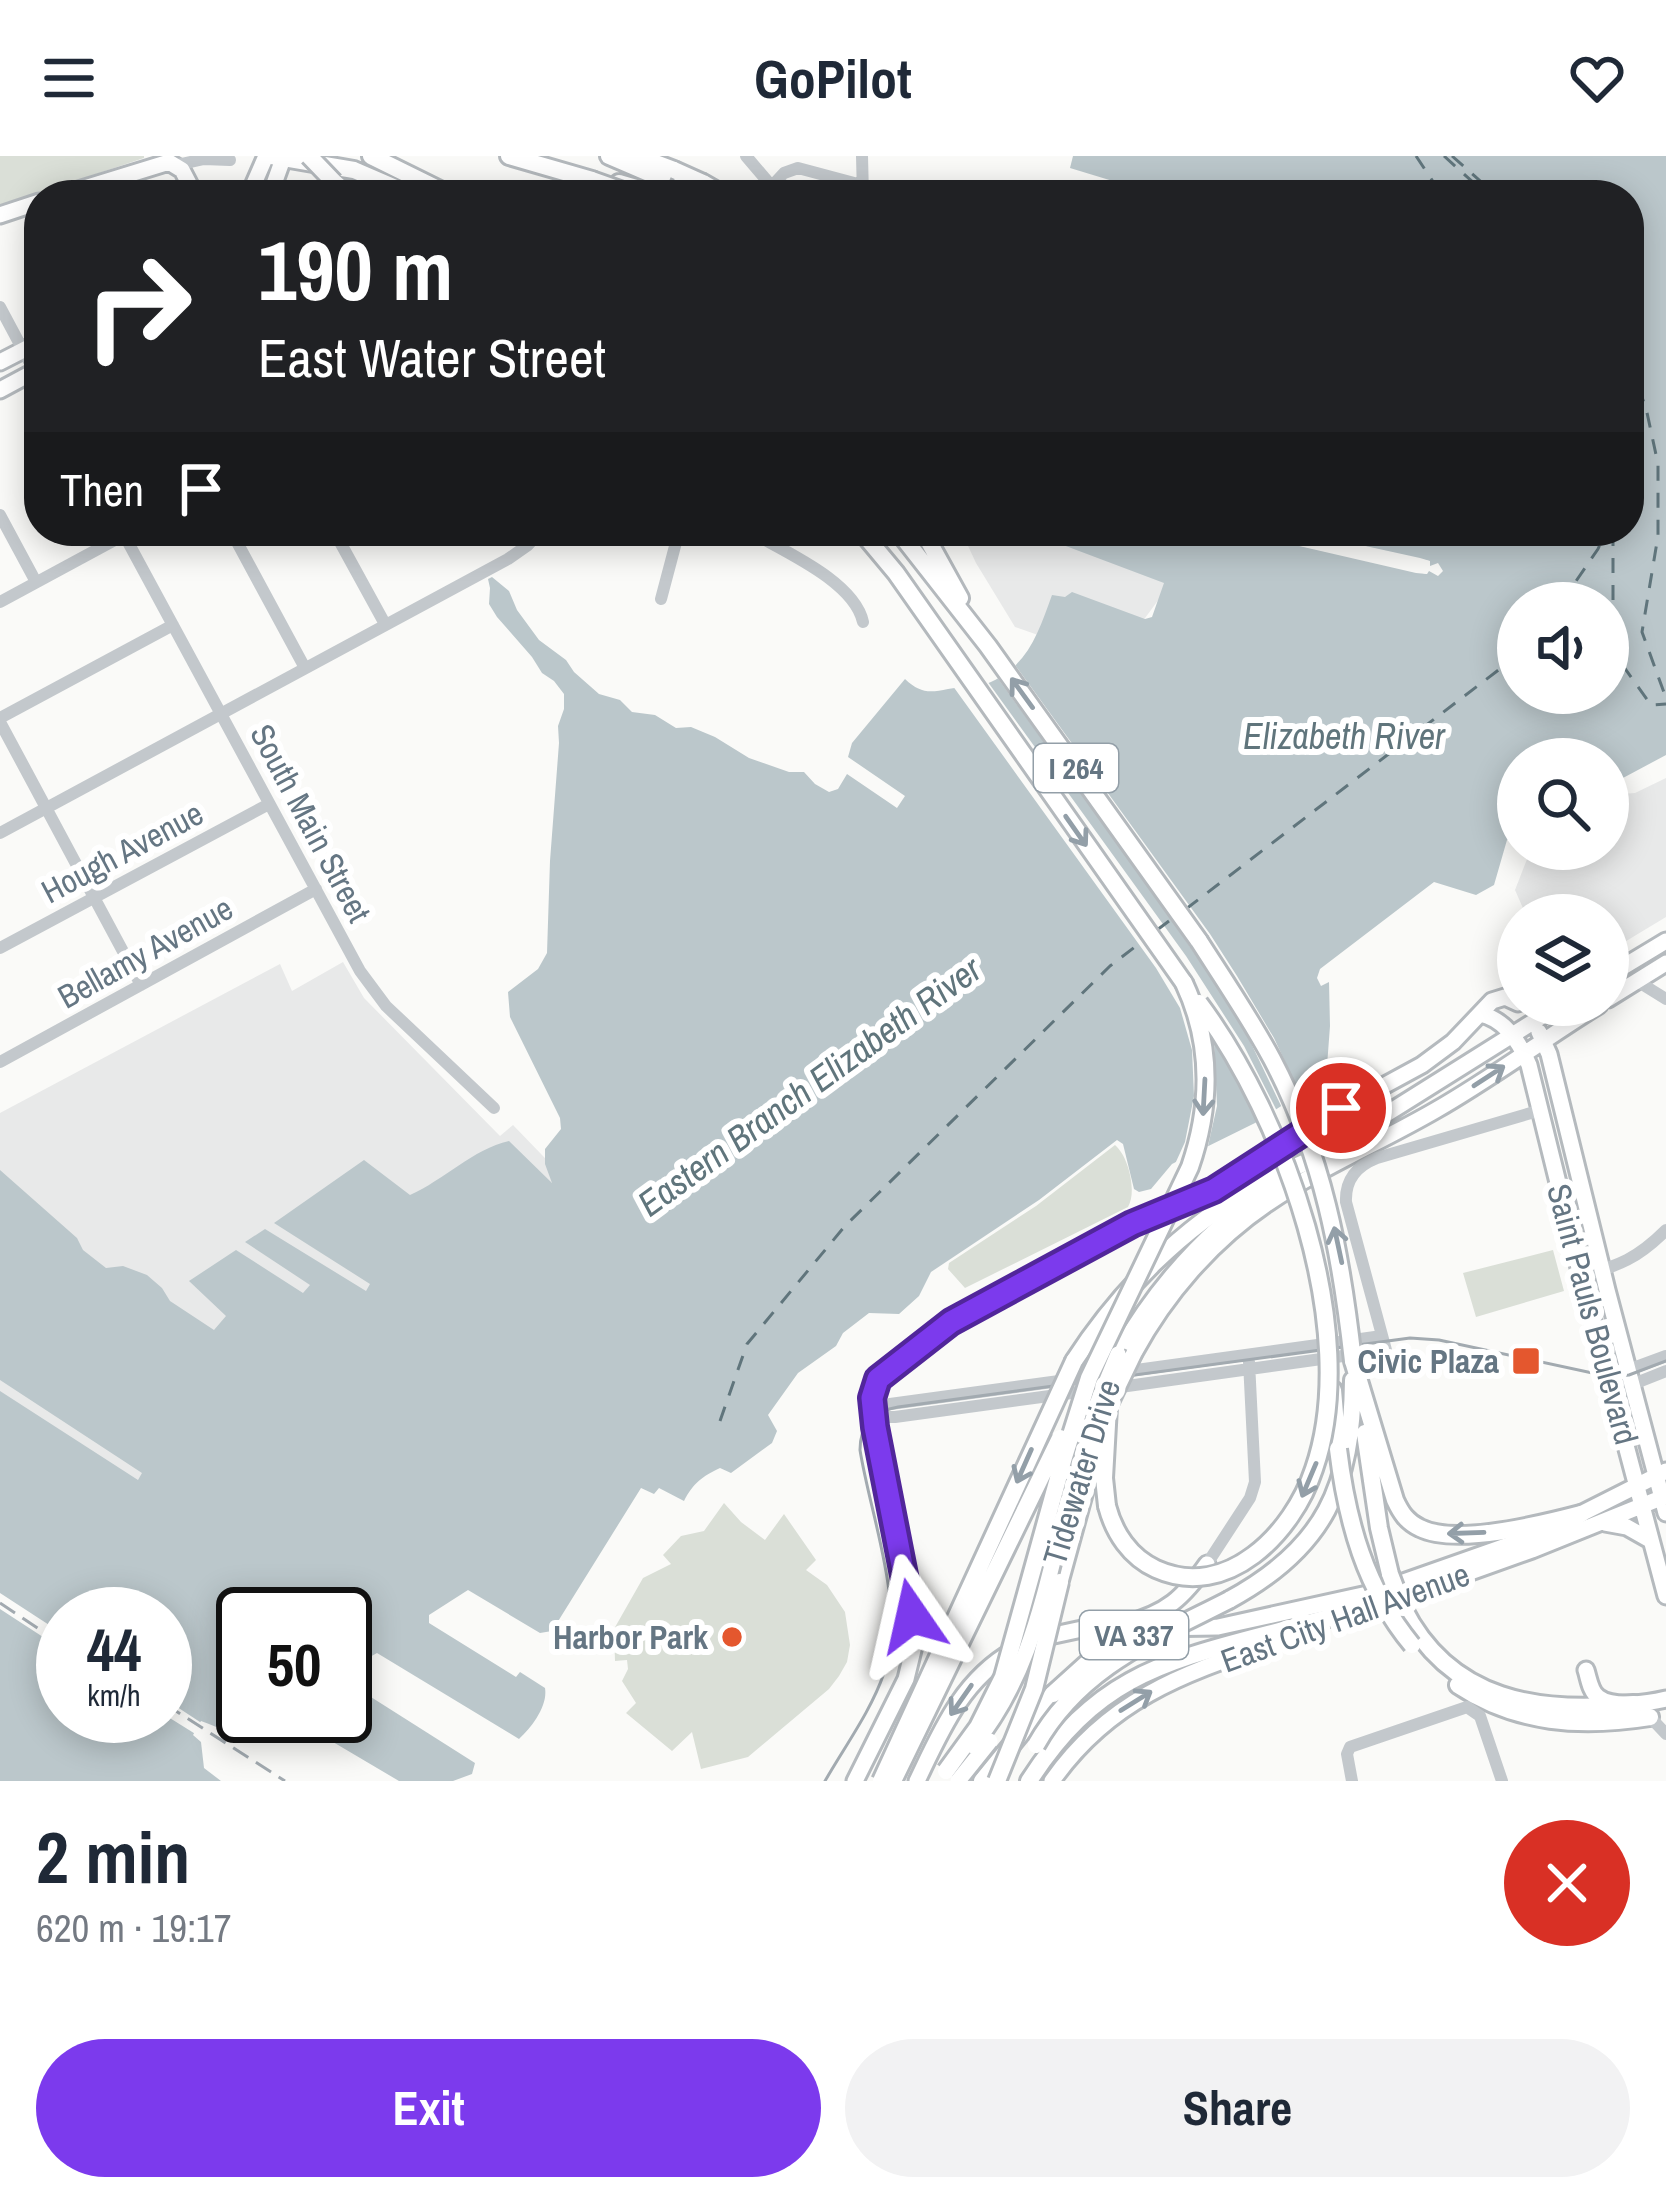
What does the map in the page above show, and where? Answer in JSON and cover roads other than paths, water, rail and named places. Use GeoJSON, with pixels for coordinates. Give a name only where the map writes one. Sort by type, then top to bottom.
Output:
{"type":"FeatureCollection","features":[{"type":"Feature","properties":{"kind":"highway"},"geometry":{"type":"LineString","coordinates":[[309,156],[332,180]]}},
{"type":"Feature","properties":{"kind":"highway"},"geometry":{"type":"LineString","coordinates":[[371,156],[420,180]]}},
{"type":"Feature","properties":{"kind":"highway"},"geometry":{"type":"LineString","coordinates":[[509,156],[592,180]]}},
{"type":"Feature","properties":{"kind":"highway"},"geometry":{"type":"LineString","coordinates":[[598,156],[657,180]]}},
{"type":"Feature","properties":{"kind":"highway"},"geometry":{"type":"LineString","coordinates":[[610,156],[657,180]]}},
{"type":"Feature","properties":{"kind":"highway"},"geometry":{"type":"LineString","coordinates":[[276,157],[354,170],[377,180]]}},
{"type":"Feature","properties":{"kind":"highway"},"geometry":{"type":"LineString","coordinates":[[859,546],[920,609]]}},
{"type":"Feature","properties":{"kind":"highway","name":"I 264"},"geometry":{"type":"LineString","coordinates":[[873,546],[1184,983],[1195,1006],[1205,1050],[1206,1090],[1190,1167],[893,1781]]}},
{"type":"Feature","properties":{"kind":"highway","name":"I 264"},"geometry":{"type":"LineString","coordinates":[[910,546],[988,646],[1199,940],[1273,1062],[1330,1208],[1353,1361],[1352,1427],[1344,1470],[1311,1535],[1276,1571],[1096,1672],[1056,1713],[1019,1781]]}},
{"type":"Feature","properties":{"kind":"highway"},"geometry":{"type":"LineString","coordinates":[[931,546],[988,646]]}},
{"type":"Feature","properties":{"kind":"highway"},"geometry":{"type":"LineString","coordinates":[[936,546],[940,562]]}},
{"type":"Feature","properties":{"kind":"highway"},"geometry":{"type":"LineString","coordinates":[[1184,983],[1241,1067],[1289,1174],[1316,1270],[1341,1471],[1357,1547],[1381,1601],[1412,1645],[1454,1683],[1492,1704],[1559,1723],[1658,1715]]}},
{"type":"Feature","properties":{"kind":"highway"},"geometry":{"type":"LineString","coordinates":[[881,1781],[1050,1409],[1098,1326],[1132,1285],[1186,1235],[1254,1187],[1324,1154]]}},
{"type":"Feature","properties":{"kind":"highway"},"geometry":{"type":"LineString","coordinates":[[1353,1361],[1398,1506],[1412,1524],[1438,1534],[1499,1531],[1581,1514]]}},
{"type":"Feature","properties":{"kind":"highway"},"geometry":{"type":"LineString","coordinates":[[1353,1361],[1379,1528],[1390,1574],[1418,1634],[1462,1675],[1529,1704],[1553,1708],[1634,1704]]}},
{"type":"Feature","properties":{"kind":"highway"},"geometry":{"type":"LineString","coordinates":[[1101,1408],[1107,1506],[1114,1528],[1125,1546],[1146,1564],[1185,1577],[1202,1577],[1245,1562],[1278,1532],[1308,1485],[1324,1429],[1330,1366]]}},
{"type":"Feature","properties":{"kind":"highway"},"geometry":{"type":"LineString","coordinates":[[949,1778],[1007,1666],[1089,1378]]}},
{"type":"Feature","properties":{"kind":"highway"},"geometry":{"type":"LineString","coordinates":[[997,1781],[1034,1689],[1060,1582]]}},
{"type":"Feature","properties":{"kind":"highway","name":"VA 337"},"geometry":{"type":"LineString","coordinates":[[982,1781],[1076,1671],[1104,1651],[1185,1613],[1228,1600]]}},
{"type":"Feature","properties":{"kind":"highway"},"geometry":{"type":"LineString","coordinates":[[1029,1781],[1059,1739],[1087,1711],[1158,1666],[1380,1604]]}},
{"type":"Feature","properties":{"kind":"main road"},"geometry":{"type":"LineString","coordinates":[[109,180],[163,163],[177,165],[186,180]]}},
{"type":"Feature","properties":{"kind":"main road"},"geometry":{"type":"LineString","coordinates":[[0,362],[23,351]]}},
{"type":"Feature","properties":{"kind":"main road"},"geometry":{"type":"LineString","coordinates":[[1629,963],[1666,941]]}},
{"type":"Feature","properties":{"kind":"main road"},"geometry":{"type":"LineString","coordinates":[[1629,986],[1666,963]]}},
{"type":"Feature","properties":{"kind":"main road"},"geometry":{"type":"LineString","coordinates":[[855,1781],[906,1679],[914,1641],[873,1414],[873,1392],[882,1375],[964,1313],[1132,1224],[1214,1190],[1341,1108],[1422,1065],[1477,1023],[1497,999]]}},
{"type":"Feature","properties":{"kind":"main road"},"geometry":{"type":"LineString","coordinates":[[1477,1023],[1495,1018],[1512,1035]]}},
{"type":"Feature","properties":{"kind":"main road"},"geometry":{"type":"LineString","coordinates":[[1477,1023],[1493,1047]]}},
{"type":"Feature","properties":{"kind":"main road","name":"Tidewater Drive"},"geometry":{"type":"LineString","coordinates":[[949,1778],[1017,1678],[1067,1531],[1101,1408],[1159,1292],[1246,1203],[1527,1026]]}},
{"type":"Feature","properties":{"kind":"main road","name":"Saint Pauls Boulevard"},"geometry":{"type":"LineString","coordinates":[[1535,1026],[1549,1054],[1665,1502]]}},
{"type":"Feature","properties":{"kind":"main road"},"geometry":{"type":"LineString","coordinates":[[1126,1353],[1216,1245],[1256,1212],[1301,1182],[1441,1107],[1566,1026]]}},
{"type":"Feature","properties":{"kind":"main road","name":"Saint Pauls Boulevard"},"geometry":{"type":"LineString","coordinates":[[1512,1035],[1524,1053],[1540,1110],[1666,1596]]}},
{"type":"Feature","properties":{"kind":"main road"},"geometry":{"type":"LineString","coordinates":[[1540,1110],[1552,1111],[1572,1145]]}},
{"type":"Feature","properties":{"kind":"main road"},"geometry":{"type":"LineString","coordinates":[[1560,1191],[1580,1180]]}},
{"type":"Feature","properties":{"kind":"main road","name":"East City Hall Avenue"},"geometry":{"type":"LineString","coordinates":[[917,1781],[956,1705],[988,1667],[1042,1637],[1071,1630],[1218,1627],[1372,1593],[1532,1538],[1661,1474]]}},
{"type":"Feature","properties":{"kind":"main road","name":"East City Hall Avenue"},"geometry":{"type":"LineString","coordinates":[[1052,1781],[1099,1727],[1146,1694],[1183,1676],[1642,1506],[1665,1502]]}},
{"type":"Feature","properties":{"kind":"main road"},"geometry":{"type":"LineString","coordinates":[[1602,1523],[1627,1527],[1650,1540]]}},
{"type":"Feature","properties":{"kind":"main road","name":"Tidewater Drive"},"geometry":{"type":"LineString","coordinates":[[949,1778],[1000,1727],[1014,1705],[1060,1582],[1067,1531]]}},
{"type":"Feature","properties":{"kind":"main road"},"geometry":{"type":"LineString","coordinates":[[1106,1629],[1164,1610],[1184,1594],[1207,1564]]}},
{"type":"Feature","properties":{"kind":"main road"},"geometry":{"type":"LineString","coordinates":[[1586,1670],[1598,1697],[1634,1704],[1666,1699]]}},
{"type":"Feature","properties":{"kind":"street"},"geometry":{"type":"LineString","coordinates":[[746,156],[766,180]]}},
{"type":"Feature","properties":{"kind":"street"},"geometry":{"type":"LineString","coordinates":[[177,165],[230,160]]}},
{"type":"Feature","properties":{"kind":"street"},"geometry":{"type":"LineString","coordinates":[[780,180],[798,167],[833,180]]}},
{"type":"Feature","properties":{"kind":"street"},"geometry":{"type":"LineString","coordinates":[[0,308],[23,351]]}},
{"type":"Feature","properties":{"kind":"street"},"geometry":{"type":"LineString","coordinates":[[0,515],[36,582]]}},
{"type":"Feature","properties":{"kind":"street"},"geometry":{"type":"LineString","coordinates":[[0,602],[100,546]]}},
{"type":"Feature","properties":{"kind":"street","name":"South Main Street"},"geometry":{"type":"LineString","coordinates":[[130,546],[360,971],[386,1006],[494,1108]]}},
{"type":"Feature","properties":{"kind":"street"},"geometry":{"type":"LineString","coordinates":[[238,546],[305,668]]}},
{"type":"Feature","properties":{"kind":"street"},"geometry":{"type":"LineString","coordinates":[[342,546],[385,624]]}},
{"type":"Feature","properties":{"kind":"street"},"geometry":{"type":"LineString","coordinates":[[0,833],[526,546]]}},
{"type":"Feature","properties":{"kind":"street"},"geometry":{"type":"LineString","coordinates":[[661,599],[676,546]]}},
{"type":"Feature","properties":{"kind":"street"},"geometry":{"type":"LineString","coordinates":[[773,546],[840,587],[857,605],[863,622]]}},
{"type":"Feature","properties":{"kind":"street"},"geometry":{"type":"LineString","coordinates":[[141,985],[0,720],[172,625]]}},
{"type":"Feature","properties":{"kind":"street","name":"Hough Avenue"},"geometry":{"type":"LineString","coordinates":[[0,949],[269,804]]}},
{"type":"Feature","properties":{"kind":"street","name":"Bellamy Avenue"},"geometry":{"type":"LineString","coordinates":[[0,1062],[316,890]]}},
{"type":"Feature","properties":{"kind":"street"},"geometry":{"type":"LineString","coordinates":[[1666,963],[1666,984]]}},
{"type":"Feature","properties":{"kind":"street"},"geometry":{"type":"LineString","coordinates":[[1637,981],[1666,999]]}},
{"type":"Feature","properties":{"kind":"street"},"geometry":{"type":"LineString","coordinates":[[873,1414],[894,1403],[1384,1343],[1346,1202],[1352,1174],[1377,1158],[1540,1110]]}},
{"type":"Feature","properties":{"kind":"street"},"geometry":{"type":"LineString","coordinates":[[1581,1276],[1640,1254],[1666,1230]]}},
{"type":"Feature","properties":{"kind":"street"},"geometry":{"type":"LineString","coordinates":[[1610,1386],[1666,1356]]}},
{"type":"Feature","properties":{"kind":"street"},"geometry":{"type":"LineString","coordinates":[[1207,1564],[1256,1482],[1249,1362]]}},
{"type":"Feature","properties":{"kind":"street"},"geometry":{"type":"LineString","coordinates":[[1630,1377],[1666,1371]]}},
{"type":"Feature","properties":{"kind":"street"},"geometry":{"type":"LineString","coordinates":[[1352,1781],[1350,1747],[1467,1707],[1476,1711],[1501,1778],[1482,1781]]}},
{"type":"Feature","properties":{"kind":"street"},"geometry":{"type":"LineString","coordinates":[[1658,1715],[1666,1734]]}},
{"type":"Feature","properties":{"kind":"water"},"geometry":{"type":"Polygon","coordinates":[[[1073,156],[1666,156],[1666,755],[1629,775],[1629,738],[1497,738],[1498,870],[1494,885],[1476,895],[1434,882],[1320,969],[1321,986],[1329,982],[1327,1066],[1300,1094],[1255,1123],[1172,1164],[1151,1189],[1134,1189],[1123,1144],[1117,1140],[1039,1200],[931,1272],[919,1296],[899,1314],[869,1313],[843,1333],[836,1346],[798,1373],[768,1415],[777,1431],[772,1443],[731,1473],[720,1468],[704,1477],[684,1501],[659,1488],[654,1494],[641,1488],[552,1631],[540,1633],[468,1590],[429,1615],[429,1623],[516,1677],[520,1672],[545,1688],[542,1709],[519,1739],[377,1653],[372,1656],[372,1587],[216,1587],[216,1727],[201,1721],[193,1735],[201,1742],[204,1768],[221,1781],[0,1781],[0,1391],[138,1480],[142,1473],[0,1380],[0,1170],[106,1268],[123,1266],[147,1275],[170,1301],[214,1330],[226,1316],[189,1281],[236,1250],[303,1293],[310,1285],[245,1242],[265,1229],[366,1291],[370,1284],[274,1223],[364,1160],[410,1195],[483,1151],[509,1141],[552,1183],[545,1149],[561,1129],[560,1118],[510,1017],[508,992],[538,969],[547,953],[558,726],[564,694],[497,617],[489,604],[488,579],[492,577],[509,591],[539,640],[599,694],[620,700],[632,712],[655,715],[676,728],[691,727],[715,737],[749,758],[789,772],[804,772],[829,792],[838,789],[847,774],[897,808],[905,796],[848,757],[852,743],[905,679],[930,691],[977,686],[1000,677],[1029,648],[1052,595],[1065,597],[1072,592],[1145,619],[1152,617],[1164,583],[1066,546],[1301,546],[1427,574],[1429,561],[1363,546],[1644,546],[1644,180],[1109,180],[1070,168],[1073,156]]]}},
{"type":"Feature","properties":{"kind":"water"},"geometry":{"type":"Polygon","coordinates":[[[372,1698],[475,1763],[472,1774],[453,1781],[399,1781],[335,1743],[372,1743],[372,1698]]]}},
{"type":"Feature","properties":{"kind":"tram line"},"geometry":{"type":"LineString","coordinates":[[825,1781],[872,1701],[890,1647],[889,1591],[860,1450],[866,1426],[882,1412],[1410,1338],[1611,1377],[1666,1361]]}},
{"type":"Feature","properties":{"kind":"railway"},"geometry":{"type":"LineString","coordinates":[[0,1603],[36,1627]]}},
{"type":"Feature","properties":{"kind":"railway"},"geometry":{"type":"LineString","coordinates":[[192,1721],[285,1781]]}},
{"type":"Feature","properties":{"kind":"place","name":"Civic Plaza"},"geometry":{"type":"Point","coordinates":[1526,1361]}},
{"type":"Feature","properties":{"kind":"place","name":"Harbor Park"},"geometry":{"type":"Point","coordinates":[732,1637]}},
{"type":"Feature","properties":{"kind":"water label","name":"Elizabeth River"},"geometry":{"type":"Point","coordinates":[1344,736]}},
{"type":"Feature","properties":{"kind":"water label","name":"Eastern Branch Elizabeth River"},"geometry":{"type":"Point","coordinates":[809,1086]}}]}
